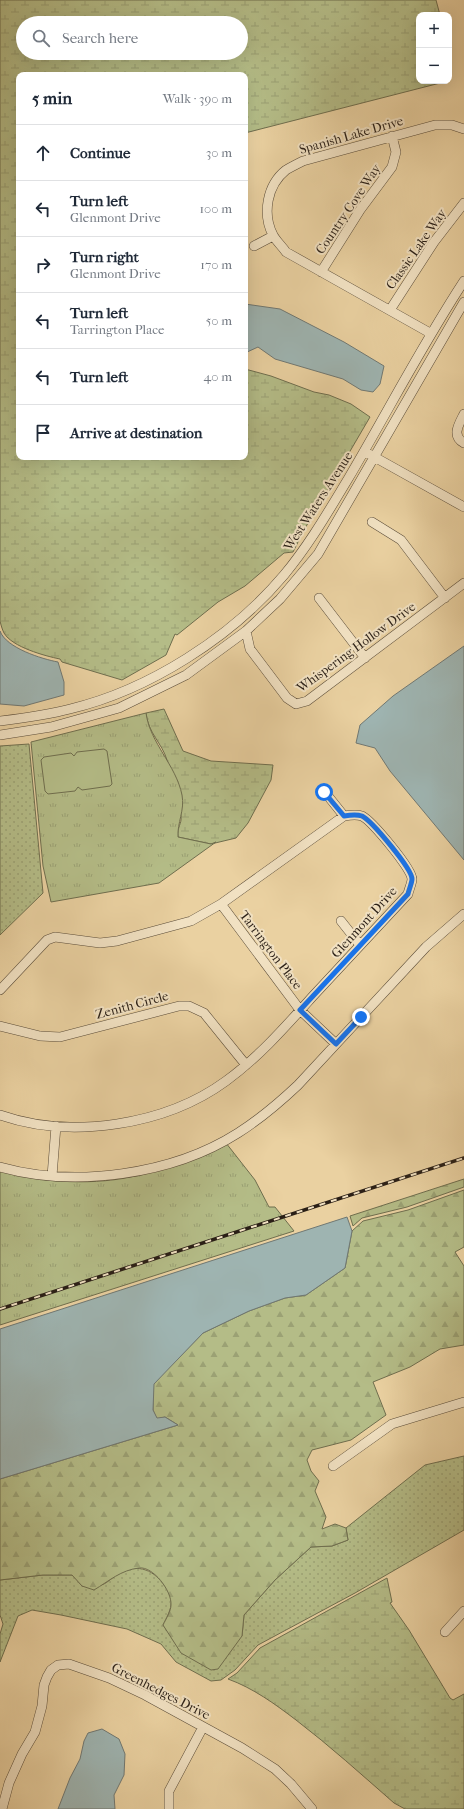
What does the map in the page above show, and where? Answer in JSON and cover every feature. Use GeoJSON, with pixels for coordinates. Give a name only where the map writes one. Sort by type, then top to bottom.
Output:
{"type":"FeatureCollection","features":[{"type":"Feature","properties":{"kind":"street","name":"Spanish Lake Drive"},"geometry":{"type":"LineString","coordinates":[[430,334],[286,252],[273,236],[267,220],[268,201],[274,184],[286,171],[303,162],[434,125],[452,125],[464,130]]}},
{"type":"Feature","properties":{"kind":"street","name":"Country Cove Way"},"geometry":{"type":"LineString","coordinates":[[321,272],[360,210],[392,167],[396,152],[392,136]]}},
{"type":"Feature","properties":{"kind":"street","name":"Classic Lake Way"},"geometry":{"type":"LineString","coordinates":[[390,310],[434,242],[464,203]]}},
{"type":"Feature","properties":{"kind":"street"},"geometry":{"type":"LineString","coordinates":[[254,246],[273,236]]}},
{"type":"Feature","properties":{"kind":"street","name":"West Waters Avenue"},"geometry":{"type":"LineString","coordinates":[[0,721],[34,717],[71,709],[114,695],[174,666],[220,634],[262,598],[284,575],[317,531],[364,452],[430,334],[464,281]]}},
{"type":"Feature","properties":{"kind":"street","name":"West Waters Avenue"},"geometry":{"type":"LineString","coordinates":[[0,735],[51,727],[119,708],[186,675],[246,631],[280,599],[318,554],[464,302]]}},
{"type":"Feature","properties":{"kind":"street"},"geometry":{"type":"LineString","coordinates":[[464,414],[457,427],[457,435],[464,443]]}},
{"type":"Feature","properties":{"kind":"street"},"geometry":{"type":"LineString","coordinates":[[364,452],[464,507]]}},
{"type":"Feature","properties":{"kind":"street"},"geometry":{"type":"LineString","coordinates":[[372,522],[401,540],[445,598]]}},
{"type":"Feature","properties":{"kind":"street","name":"Whispering Hollow Drive"},"geometry":{"type":"LineString","coordinates":[[246,631],[250,649],[286,698],[296,704],[307,701],[464,583]]}},
{"type":"Feature","properties":{"kind":"street"},"geometry":{"type":"LineString","coordinates":[[319,598],[365,658]]}},
{"type":"Feature","properties":{"kind":"street"},"geometry":{"type":"LineString","coordinates":[[0,990],[47,940],[55,937],[100,942],[117,941],[191,921],[221,904],[344,816],[324,792]]}},
{"type":"Feature","properties":{"kind":"street","name":"Glenmont Drive"},"geometry":{"type":"LineString","coordinates":[[0,1115],[29,1122],[56,1126],[109,1125],[159,1114],[200,1096],[225,1082],[246,1065],[300,1010],[408,894],[412,878],[408,868],[371,823],[362,816],[352,814],[344,816]]}},
{"type":"Feature","properties":{"kind":"street","name":"Tarrington Place"},"geometry":{"type":"LineString","coordinates":[[221,904],[300,1010],[336,1044]]}},
{"type":"Feature","properties":{"kind":"street"},"geometry":{"type":"LineString","coordinates":[[0,1167],[19,1172],[52,1176],[111,1175],[139,1171],[204,1150],[237,1133],[279,1103],[426,947],[464,914]]}},
{"type":"Feature","properties":{"kind":"street"},"geometry":{"type":"LineString","coordinates":[[341,921],[360,945]]}},
{"type":"Feature","properties":{"kind":"street","name":"Zenith Circle"},"geometry":{"type":"LineString","coordinates":[[0,1026],[40,1036],[60,1037],[179,1006],[189,1006],[204,1013],[246,1065]]}},
{"type":"Feature","properties":{"kind":"street"},"geometry":{"type":"LineString","coordinates":[[52,1176],[56,1126]]}},
{"type":"Feature","properties":{"kind":"street"},"geometry":{"type":"LineString","coordinates":[[333,1466],[392,1424],[464,1402]]}},
{"type":"Feature","properties":{"kind":"street"},"geometry":{"type":"LineString","coordinates":[[445,1632],[464,1611]]}},
{"type":"Feature","properties":{"kind":"street","name":"Greenhedges Drive"},"geometry":{"type":"LineString","coordinates":[[2,1809],[22,1754],[35,1732],[42,1706],[44,1685],[47,1677],[51,1670],[58,1666],[69,1664],[109,1678],[145,1695],[242,1748],[275,1769],[291,1784],[312,1809]]}},
{"type":"Feature","properties":{"kind":"street"},"geometry":{"type":"LineString","coordinates":[[170,1809],[169,1791],[203,1727]]}},
{"type":"Feature","properties":{"kind":"green space"},"geometry":{"type":"Polygon","coordinates":[[[0,0],[436,0],[439,12],[416,12],[416,84],[436,84],[248,132],[248,72],[16,72],[16,460],[248,460],[248,370],[271,376],[314,392],[329,395],[351,404],[370,417],[304,530],[293,552],[284,553],[245,586],[218,602],[177,635],[175,634],[166,655],[122,680],[62,662],[60,659],[46,656],[21,647],[14,643],[4,633],[0,621],[0,0]]]}},
{"type":"Feature","properties":{"kind":"green space"},"geometry":{"type":"Polygon","coordinates":[[[164,709],[183,751],[211,761],[273,765],[271,780],[248,823],[236,838],[211,844],[178,837],[181,811],[178,797],[165,754],[149,726],[146,713],[164,709]]]}},
{"type":"Feature","properties":{"kind":"green space"},"geometry":{"type":"Polygon","coordinates":[[[146,713],[152,734],[179,784],[182,795],[183,801],[178,837],[211,844],[216,842],[159,883],[51,902],[43,866],[31,742],[146,713]]]}},
{"type":"Feature","properties":{"kind":"green space"},"geometry":{"type":"Polygon","coordinates":[[[29,744],[43,893],[0,935],[0,746],[29,744]]]}},
{"type":"Feature","properties":{"kind":"green space"},"geometry":{"type":"Polygon","coordinates":[[[104,749],[107,751],[112,784],[110,786],[82,790],[78,787],[75,791],[48,794],[45,791],[41,760],[44,757],[71,753],[74,756],[77,752],[104,749]]]}},
{"type":"Feature","properties":{"kind":"green space"},"geometry":{"type":"Polygon","coordinates":[[[226,1143],[255,1180],[269,1207],[275,1207],[294,1231],[0,1325],[0,1171],[34,1178],[70,1182],[105,1181],[150,1172],[172,1165],[226,1143]]]}},
{"type":"Feature","properties":{"kind":"green space"},"geometry":{"type":"Polygon","coordinates":[[[464,1179],[464,1187],[407,1207],[362,1218],[353,1226],[350,1216],[464,1179]]]}},
{"type":"Feature","properties":{"kind":"green space"},"geometry":{"type":"Polygon","coordinates":[[[464,1190],[464,1247],[455,1252],[464,1266],[464,1345],[440,1349],[410,1367],[373,1382],[386,1415],[351,1440],[312,1450],[307,1460],[311,1471],[319,1481],[315,1491],[326,1517],[322,1529],[335,1524],[346,1528],[348,1540],[332,1546],[311,1547],[275,1580],[244,1615],[242,1636],[218,1669],[211,1670],[181,1653],[163,1625],[171,1607],[168,1593],[161,1580],[156,1575],[144,1568],[126,1571],[115,1576],[94,1590],[82,1586],[72,1575],[43,1575],[0,1580],[0,1479],[178,1425],[165,1417],[157,1419],[153,1410],[153,1384],[203,1333],[249,1311],[285,1298],[306,1295],[345,1268],[352,1231],[363,1221],[408,1210],[464,1190]]]}},
{"type":"Feature","properties":{"kind":"green space"},"geometry":{"type":"Polygon","coordinates":[[[464,1456],[464,1530],[355,1593],[258,1645],[235,1670],[221,1680],[211,1681],[176,1662],[161,1644],[127,1629],[32,1610],[18,1616],[0,1662],[0,1634],[3,1624],[0,1615],[0,1580],[43,1575],[73,1575],[82,1586],[96,1586],[105,1583],[123,1571],[136,1568],[143,1569],[149,1571],[159,1579],[170,1596],[170,1610],[163,1625],[168,1632],[242,1636],[244,1615],[275,1580],[311,1547],[332,1546],[348,1540],[346,1528],[425,1465],[464,1456]]]}},
{"type":"Feature","properties":{"kind":"green space"},"geometry":{"type":"Polygon","coordinates":[[[387,1578],[392,1602],[390,1603],[409,1630],[450,1698],[453,1700],[464,1694],[464,1809],[405,1809],[394,1803],[334,1750],[272,1702],[228,1679],[237,1673],[260,1648],[387,1578]]]}},
{"type":"Feature","properties":{"kind":"water"},"geometry":{"type":"Polygon","coordinates":[[[248,304],[280,309],[344,342],[384,366],[380,384],[373,392],[361,390],[343,379],[275,359],[258,347],[248,352],[248,304]]]}},
{"type":"Feature","properties":{"kind":"water"},"geometry":{"type":"Polygon","coordinates":[[[0,631],[9,643],[25,652],[58,662],[64,682],[64,695],[24,706],[0,704],[0,631]]]}},
{"type":"Feature","properties":{"kind":"water"},"geometry":{"type":"Polygon","coordinates":[[[464,646],[464,860],[390,771],[375,748],[356,743],[360,725],[393,696],[464,646]]]}},
{"type":"Feature","properties":{"kind":"water"},"geometry":{"type":"Polygon","coordinates":[[[347,1217],[352,1231],[345,1268],[306,1295],[285,1298],[249,1311],[203,1333],[154,1384],[153,1410],[157,1418],[165,1417],[178,1425],[0,1479],[0,1329],[347,1217]]]}},
{"type":"Feature","properties":{"kind":"water"},"geometry":{"type":"Polygon","coordinates":[[[102,1729],[119,1739],[125,1754],[124,1775],[114,1795],[115,1809],[58,1809],[70,1778],[80,1759],[84,1741],[88,1733],[102,1729]]]}},
{"type":"Feature","properties":{"kind":"railway"},"geometry":{"type":"LineString","coordinates":[[0,1309],[464,1158]]}},
{"type":"Feature","properties":{"kind":"route"},"geometry":{"type":"LineString","coordinates":[[324,792],[344,816],[352,814],[362,816],[371,823],[408,868],[412,878],[408,894],[300,1010],[336,1044],[361,1017]]}}]}
